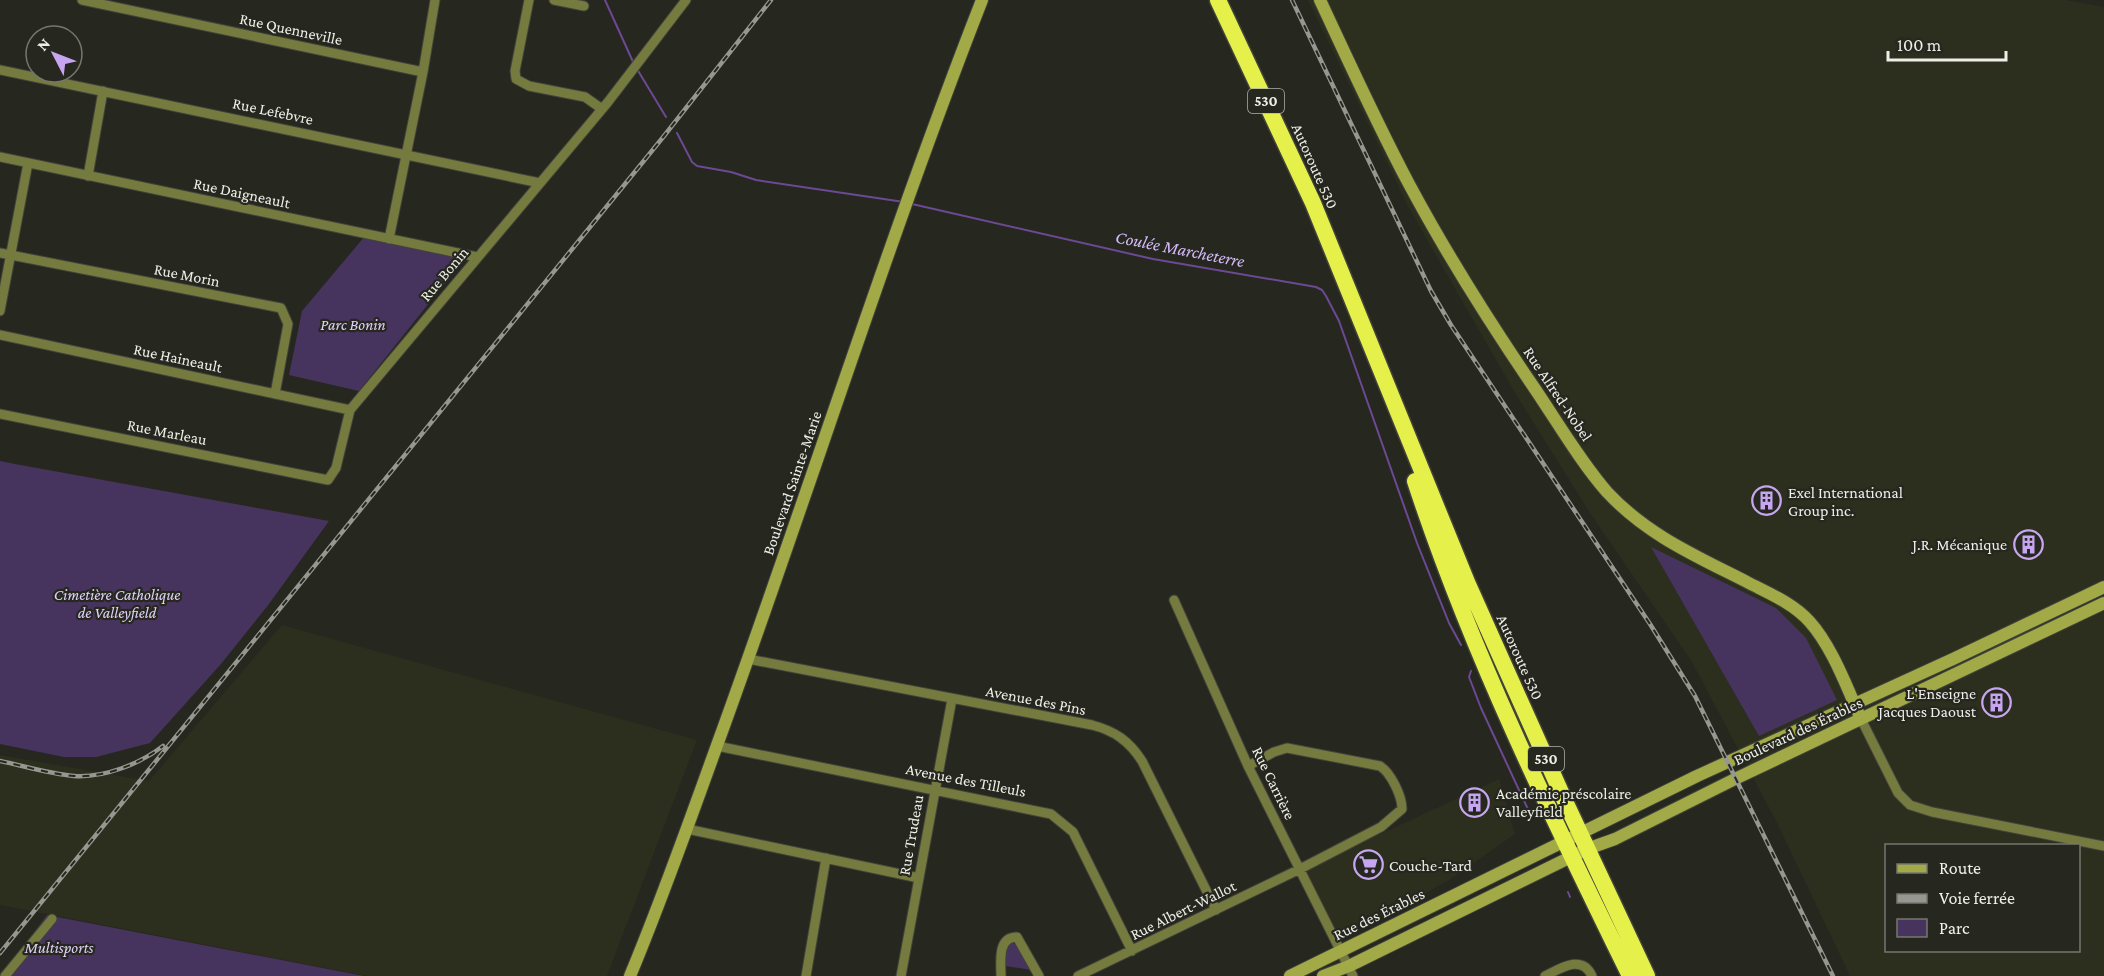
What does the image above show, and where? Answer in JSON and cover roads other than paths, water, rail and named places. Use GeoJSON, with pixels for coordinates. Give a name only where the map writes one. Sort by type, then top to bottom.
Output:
{"type":"FeatureCollection","features":[{"type":"Feature","properties":{"kind":"highway","name":"Autoroute 530"},"geometry":{"type":"LineString","coordinates":[[1218,0],[1308,193],[1573,837],[1572,857],[1630,976]]}},
{"type":"Feature","properties":{"kind":"highway","name":"Autoroute 530"},"geometry":{"type":"LineString","coordinates":[[1573,837],[1587,849],[1647,976]]}},
{"type":"Feature","properties":{"kind":"street","name":"Rue Quenneville"},"geometry":{"type":"LineString","coordinates":[[82,0],[423,72]]}},
{"type":"Feature","properties":{"kind":"street"},"geometry":{"type":"LineString","coordinates":[[389,239],[423,72],[435,0]]}},
{"type":"Feature","properties":{"kind":"street"},"geometry":{"type":"LineString","coordinates":[[529,0],[515,71],[516,79],[521,84],[585,97],[605,105]]}},
{"type":"Feature","properties":{"kind":"street"},"geometry":{"type":"LineString","coordinates":[[554,0],[584,6]]}},
{"type":"Feature","properties":{"kind":"street","name":"Rue Bonin"},"geometry":{"type":"LineString","coordinates":[[328,480],[336,468],[350,410],[605,105],[686,0]]}},
{"type":"Feature","properties":{"kind":"street","name":"Boulevard Sainte-Marie"},"geometry":{"type":"LineString","coordinates":[[630,976],[660,905],[901,222],[982,0]]}},
{"type":"Feature","properties":{"kind":"street","name":"Rue Alfred-Nobel"},"geometry":{"type":"LineString","coordinates":[[1320,0],[1367,100],[1433,226],[1505,345],[1599,482],[1641,524],[1668,541],[1798,610],[1821,635],[1861,719]]}},
{"type":"Feature","properties":{"kind":"street","name":"Rue Lefebvre"},"geometry":{"type":"LineString","coordinates":[[0,70],[540,183]]}},
{"type":"Feature","properties":{"kind":"street"},"geometry":{"type":"LineString","coordinates":[[88,176],[103,92]]}},
{"type":"Feature","properties":{"kind":"street","name":"Rue Daigneault"},"geometry":{"type":"LineString","coordinates":[[0,157],[477,257]]}},
{"type":"Feature","properties":{"kind":"street"},"geometry":{"type":"LineString","coordinates":[[0,311],[28,163]]}},
{"type":"Feature","properties":{"kind":"street","name":"Rue Morin"},"geometry":{"type":"LineString","coordinates":[[0,253],[281,308],[288,324],[275,394]]}},
{"type":"Feature","properties":{"kind":"street","name":"Rue Haineault"},"geometry":{"type":"LineString","coordinates":[[0,335],[350,410]]}},
{"type":"Feature","properties":{"kind":"street","name":"Rue Marleau"},"geometry":{"type":"LineString","coordinates":[[0,414],[328,480]]}},
{"type":"Feature","properties":{"kind":"street","name":"Boulevard des Érables"},"geometry":{"type":"LineString","coordinates":[[1573,837],[1718,766],[1854,705],[2104,587]]}},
{"type":"Feature","properties":{"kind":"street","name":"Rue Carrière"},"geometry":{"type":"LineString","coordinates":[[1174,600],[1248,766],[1351,971]]}},
{"type":"Feature","properties":{"kind":"street","name":"Boulevard des Érables"},"geometry":{"type":"LineString","coordinates":[[1572,857],[1615,839],[2104,603]]}},
{"type":"Feature","properties":{"kind":"street","name":"Avenue des Pins"},"geometry":{"type":"LineString","coordinates":[[748,659],[1114,732],[1136,750],[1216,910]]}},
{"type":"Feature","properties":{"kind":"street","name":"Rue Trudeau"},"geometry":{"type":"LineString","coordinates":[[901,976],[952,699]]}},
{"type":"Feature","properties":{"kind":"street"},"geometry":{"type":"LineString","coordinates":[[1861,719],[1898,793],[1910,805],[1926,811],[2104,846]]}},
{"type":"Feature","properties":{"kind":"street","name":"Avenue des Tilleuls"},"geometry":{"type":"LineString","coordinates":[[717,746],[1044,812],[1067,825],[1078,840],[1132,951]]}},
{"type":"Feature","properties":{"kind":"street","name":"Rue Albert-Wallot"},"geometry":{"type":"LineString","coordinates":[[1077,976],[1300,869],[1389,821],[1402,809],[1400,797],[1388,773],[1380,766],[1287,748],[1274,752],[1248,766]]}},
{"type":"Feature","properties":{"kind":"street"},"geometry":{"type":"LineString","coordinates":[[687,829],[919,878]]}},
{"type":"Feature","properties":{"kind":"street","name":"Rue des Érables"},"geometry":{"type":"LineString","coordinates":[[1290,976],[1573,837]]}},
{"type":"Feature","properties":{"kind":"street","name":"Rue des Érables"},"geometry":{"type":"LineString","coordinates":[[1323,976],[1351,971],[1572,857]]}},
{"type":"Feature","properties":{"kind":"street"},"geometry":{"type":"LineString","coordinates":[[806,976],[826,858]]}},
{"type":"Feature","properties":{"kind":"street"},"geometry":{"type":"LineString","coordinates":[[5,976],[52,919]]}},
{"type":"Feature","properties":{"kind":"street"},"geometry":{"type":"LineString","coordinates":[[1000,976],[1003,945],[1006,940],[1017,936],[1039,976]]}},
{"type":"Feature","properties":{"kind":"street"},"geometry":{"type":"LineString","coordinates":[[1545,976],[1569,964],[1578,963],[1589,969],[1592,976]]}},
{"type":"Feature","properties":{"kind":"waterway","name":"Coulée Marcheterre"},"geometry":{"type":"LineString","coordinates":[[605,0],[634,64]]}},
{"type":"Feature","properties":{"kind":"waterway","name":"Coulée Marcheterre"},"geometry":{"type":"LineString","coordinates":[[637,69],[666,117]]}},
{"type":"Feature","properties":{"kind":"waterway","name":"Coulée Marcheterre"},"geometry":{"type":"LineString","coordinates":[[677,133],[692,162],[697,166],[731,172],[756,180],[904,202]]}},
{"type":"Feature","properties":{"kind":"waterway","name":"Coulée Marcheterre"},"geometry":{"type":"LineString","coordinates":[[912,204],[1153,259],[1316,287],[1322,290],[1339,321],[1417,543],[1449,623],[1461,645]]}},
{"type":"Feature","properties":{"kind":"waterway","name":"Coulée Marcheterre"},"geometry":{"type":"LineString","coordinates":[[1471,671],[1469,677],[1481,708],[1532,818]]}},
{"type":"Feature","properties":{"kind":"waterway","name":"Coulée Marcheterre"},"geometry":{"type":"LineString","coordinates":[[1568,892],[1570,897]]}},
{"type":"Feature","properties":{"kind":"railway"},"geometry":{"type":"LineString","coordinates":[[0,953],[664,136],[771,0]]}},
{"type":"Feature","properties":{"kind":"railway"},"geometry":{"type":"LineString","coordinates":[[1292,0],[1431,291],[1451,325],[1650,624],[1695,696],[1833,976]]}},
{"type":"Feature","properties":{"kind":"railway"},"geometry":{"type":"LineString","coordinates":[[0,761],[56,774],[97,775],[133,764],[163,746]]}},
{"type":"Feature","properties":{"kind":"place","name":"Exel International Group inc."},"geometry":{"type":"Point","coordinates":[1767,501]}},
{"type":"Feature","properties":{"kind":"place","name":"J.R. Mécanique"},"geometry":{"type":"Point","coordinates":[2028,544]}},
{"type":"Feature","properties":{"kind":"place","name":"L'Enseigne Jacques Daoust"},"geometry":{"type":"Point","coordinates":[1997,702]}},
{"type":"Feature","properties":{"kind":"place","name":"Académie préscolaire Valleyfield"},"geometry":{"type":"Point","coordinates":[1475,802]}},
{"type":"Feature","properties":{"kind":"place","name":"Couche-Tard"},"geometry":{"type":"Point","coordinates":[1368,865]}},
{"type":"Feature","properties":{"kind":"park label","name":"Parc Bonin"},"geometry":{"type":"Point","coordinates":[353,324]}},
{"type":"Feature","properties":{"kind":"park label","name":"Cimetière Catholique de Valleyfield"},"geometry":{"type":"Point","coordinates":[117,603]}},
{"type":"Feature","properties":{"kind":"park label","name":"Multisports"},"geometry":{"type":"Point","coordinates":[59,947]}}]}
